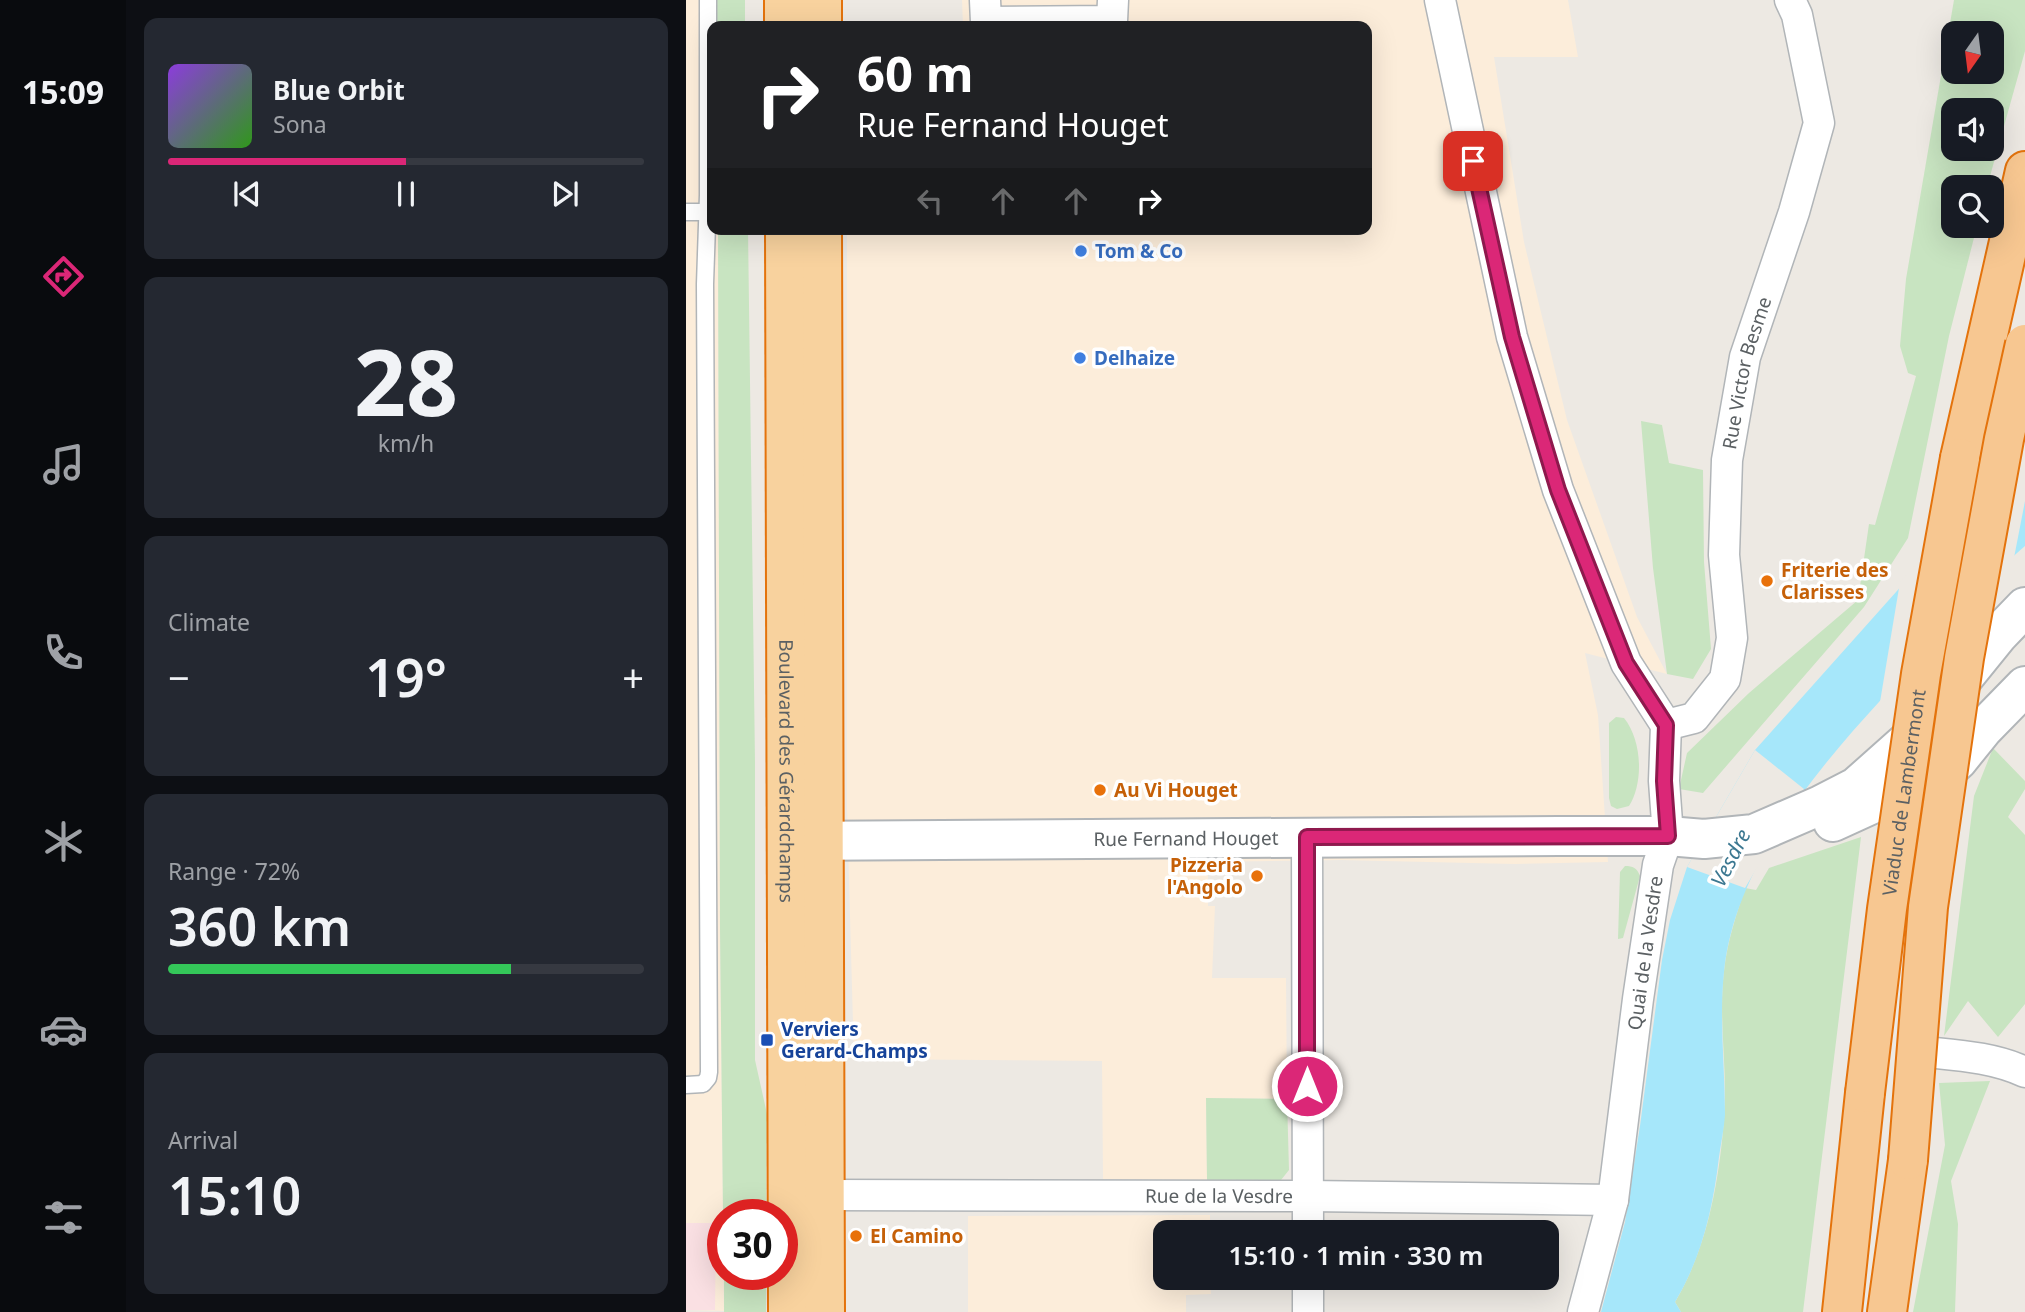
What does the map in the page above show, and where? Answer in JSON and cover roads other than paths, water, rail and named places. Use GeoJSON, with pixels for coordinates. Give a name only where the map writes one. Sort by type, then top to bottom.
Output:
{"type":"FeatureCollection","features":[{"type":"Feature","properties":{"kind":"highway"},"geometry":{"type":"LineString","coordinates":[[784,0],[784,21]]}},
{"type":"Feature","properties":{"kind":"highway"},"geometry":{"type":"LineString","coordinates":[[822,0],[822,21]]}},
{"type":"Feature","properties":{"kind":"highway","name":"Viaduc de Lambermont"},"geometry":{"type":"LineString","coordinates":[[1842,1312],[1887,909],[1921,674],[1960,458],[2025,171]]}},
{"type":"Feature","properties":{"kind":"highway","name":"Boulevard des Gérardchamps"},"geometry":{"type":"LineString","coordinates":[[785,235],[806,841],[825,1195],[825,1312]]}},
{"type":"Feature","properties":{"kind":"highway","name":"Boulevard des Gérardchamps"},"geometry":{"type":"LineString","coordinates":[[788,1312],[806,841],[822,235]]}},
{"type":"Feature","properties":{"kind":"highway","name":"Viaduc de Lambermont"},"geometry":{"type":"LineString","coordinates":[[1887,1312],[1908,1160],[1928,907],[1964,657],[2004,439],[2025,344]]}},
{"type":"Feature","properties":{"kind":"street"},"geometry":{"type":"LineString","coordinates":[[985,0],[986,21]]}},
{"type":"Feature","properties":{"kind":"street"},"geometry":{"type":"LineString","coordinates":[[1112,0],[1112,21]]}},
{"type":"Feature","properties":{"kind":"street"},"geometry":{"type":"LineString","coordinates":[[1440,0],[1512,337],[1558,490],[1626,663],[1666,725]]}},
{"type":"Feature","properties":{"kind":"street","name":"Rue Victor Besme"},"geometry":{"type":"LineString","coordinates":[[1666,725],[1693,718],[1725,679],[1732,638],[1724,555],[1729,447],[1745,357],[1794,212],[1819,123],[1797,15],[1790,0]]}},
{"type":"Feature","properties":{"kind":"street"},"geometry":{"type":"LineString","coordinates":[[1771,831],[1856,788],[1910,739],[2025,607]]}},
{"type":"Feature","properties":{"kind":"street"},"geometry":{"type":"LineString","coordinates":[[1771,831],[1820,828],[1879,801],[1920,794],[1958,760],[1983,729],[2025,686]]}},
{"type":"Feature","properties":{"kind":"street","name":"Quai de la Vesdre"},"geometry":{"type":"LineString","coordinates":[[1583,1312],[1613,1200],[1658,865],[1686,838],[1664,781],[1666,725]]}},
{"type":"Feature","properties":{"kind":"street","name":"Rue Fernand Houget"},"geometry":{"type":"LineString","coordinates":[[806,841],[1307,837],[1686,838],[1771,831]]}},
{"type":"Feature","properties":{"kind":"street"},"geometry":{"type":"LineString","coordinates":[[1307,837],[1308,1220]]}},
{"type":"Feature","properties":{"kind":"street"},"geometry":{"type":"LineString","coordinates":[[1936,1053],[1972,1057],[2012,1066],[2025,1072]]}},
{"type":"Feature","properties":{"kind":"street","name":"Rue de la Vesdre"},"geometry":{"type":"LineString","coordinates":[[825,1195],[1613,1200]]}},
{"type":"Feature","properties":{"kind":"street"},"geometry":{"type":"LineString","coordinates":[[1308,1290],[1308,1312]]}},
{"type":"Feature","properties":{"kind":"lane"},"geometry":{"type":"LineString","coordinates":[[708,0],[708,21]]}},
{"type":"Feature","properties":{"kind":"lane"},"geometry":{"type":"LineString","coordinates":[[686,212],[707,212]]}},
{"type":"Feature","properties":{"kind":"lane"},"geometry":{"type":"LineString","coordinates":[[686,1084],[703,1084],[709,1072],[705,310],[707,235]]}},
{"type":"Feature","properties":{"kind":"water","name":"Vesdre"},"geometry":{"type":"Polygon","coordinates":[[[2025,465],[2025,546],[1992,578],[1837,750],[1804,791],[1775,834],[1751,878],[1733,924],[1724,972],[1722,1025],[1725,1115],[1716,1176],[1710,1213],[1699,1250],[1675,1302],[1681,1312],[1601,1312],[1625,1222],[1662,960],[1670,920],[1687,867],[1755,750],[1971,508],[2025,465]]]}},
{"type":"Feature","properties":{"kind":"place","name":"Tom & Co"},"geometry":{"type":"Point","coordinates":[1081,251]}},
{"type":"Feature","properties":{"kind":"place","name":"Delhaize"},"geometry":{"type":"Point","coordinates":[1080,358]}},
{"type":"Feature","properties":{"kind":"place","name":"Friterie des Clarisses"},"geometry":{"type":"Point","coordinates":[1767,581]}},
{"type":"Feature","properties":{"kind":"place","name":"Au Vi Houget"},"geometry":{"type":"Point","coordinates":[1100,790]}},
{"type":"Feature","properties":{"kind":"place","name":"Pizzeria l'Angolo"},"geometry":{"type":"Point","coordinates":[1257,876]}},
{"type":"Feature","properties":{"kind":"place","name":"Verviers Gerard-Champs"},"geometry":{"type":"Point","coordinates":[767,1040]}},
{"type":"Feature","properties":{"kind":"place","name":"El Camino"},"geometry":{"type":"Point","coordinates":[856,1236]}}]}
